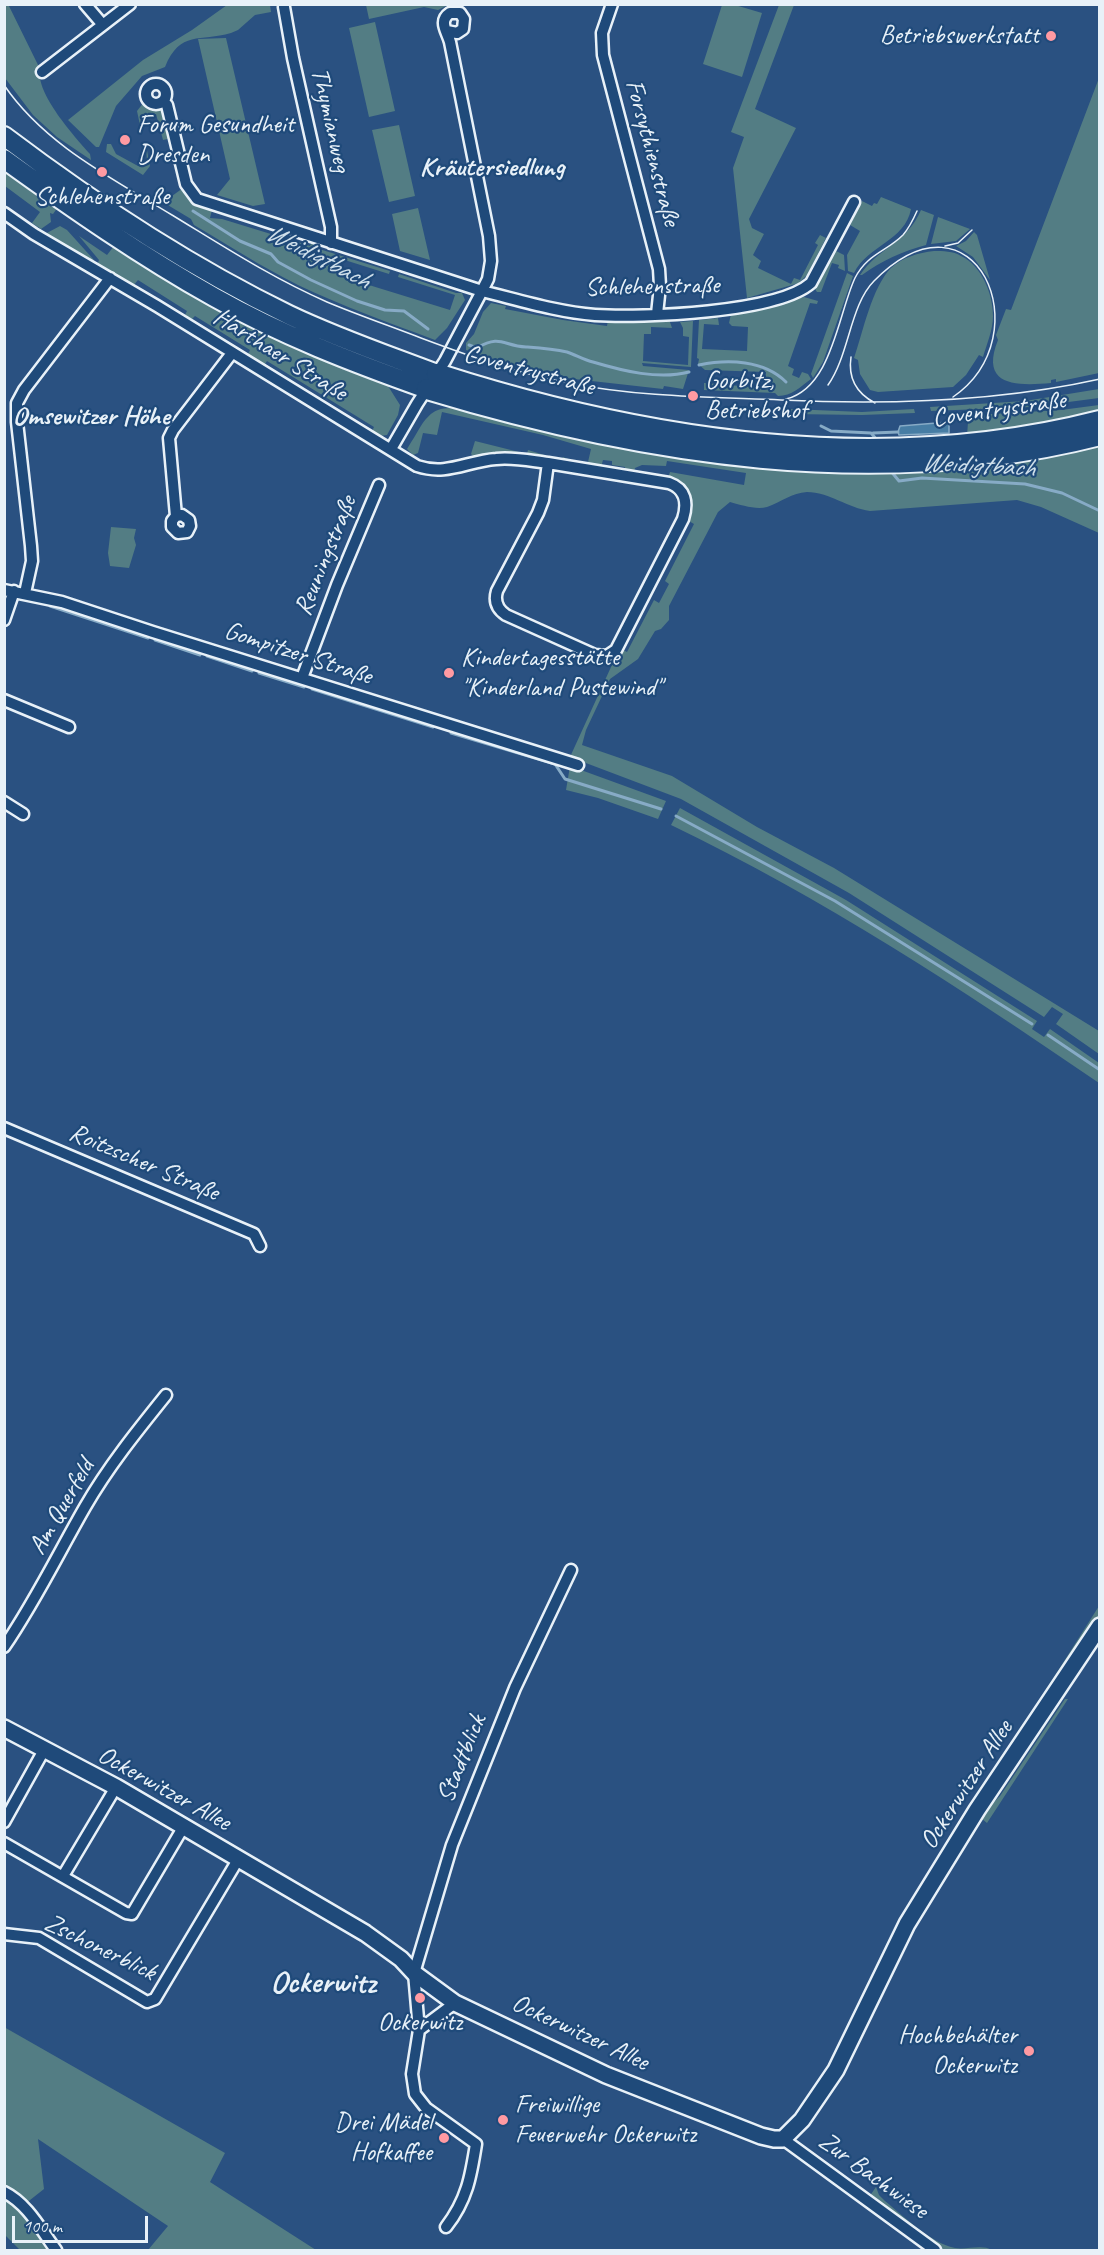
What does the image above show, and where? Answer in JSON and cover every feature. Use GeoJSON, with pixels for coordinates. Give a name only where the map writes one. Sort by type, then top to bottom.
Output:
{"type":"FeatureCollection","features":[{"type":"Feature","properties":{"kind":"highway","name":"Coventrystraße"},"geometry":{"type":"LineString","coordinates":[[432,382],[516,398],[585,415],[699,435],[801,446],[890,449],[964,445],[1031,437],[1100,421]]}},
{"type":"Feature","properties":{"kind":"highway","name":"Coventrystraße"},"geometry":{"type":"LineString","coordinates":[[432,382],[512,414],[583,430],[646,442],[800,461],[896,463],[967,460],[1033,450],[1100,435]]}},
{"type":"Feature","properties":{"kind":"main road","name":"Coventrystraße"},"geometry":{"type":"LineString","coordinates":[[4,136],[96,201],[165,246],[228,283],[291,316],[432,382]]}},
{"type":"Feature","properties":{"kind":"main road","name":"Coventrystraße"},"geometry":{"type":"LineString","coordinates":[[4,159],[98,226],[215,298],[339,357],[432,382]]}},
{"type":"Feature","properties":{"kind":"street"},"geometry":{"type":"LineString","coordinates":[[85,4],[103,25]]}},
{"type":"Feature","properties":{"kind":"street"},"geometry":{"type":"LineString","coordinates":[[42,72],[130,4]]}},
{"type":"Feature","properties":{"kind":"street","name":"Forsythienstraße"},"geometry":{"type":"LineString","coordinates":[[612,4],[602,33],[603,55],[659,269],[657,314]]}},
{"type":"Feature","properties":{"kind":"street","name":"Thymianweg"},"geometry":{"type":"LineString","coordinates":[[284,7],[293,58],[331,227],[331,243]]}},
{"type":"Feature","properties":{"kind":"street"},"geometry":{"type":"LineString","coordinates":[[391,449],[432,382],[482,291],[488,279],[491,261],[489,236],[447,31]]}},
{"type":"Feature","properties":{"kind":"street","name":"Schlehenstraße"},"geometry":{"type":"LineString","coordinates":[[163,101],[167,105],[186,184],[197,199],[482,291],[527,303],[595,315],[689,313],[753,305],[803,290],[811,283],[854,202]]}},
{"type":"Feature","properties":{"kind":"street","name":"Harthaer Straße"},"geometry":{"type":"LineString","coordinates":[[4,213],[34,234],[417,466],[430,471],[443,471],[494,459],[511,458],[548,463],[675,485],[684,494],[686,504],[683,519],[616,650],[607,656],[595,656],[526,624],[501,612],[496,604],[497,591],[543,500],[548,463]]}},
{"type":"Feature","properties":{"kind":"street"},"geometry":{"type":"LineString","coordinates":[[4,620],[15,591],[32,561],[17,403],[24,390],[110,278]]}},
{"type":"Feature","properties":{"kind":"street"},"geometry":{"type":"LineString","coordinates":[[176,516],[168,442],[170,435],[232,353]]}},
{"type":"Feature","properties":{"kind":"street","name":"Reuningstraße"},"geometry":{"type":"LineString","coordinates":[[302,678],[337,585],[379,485]]}},
{"type":"Feature","properties":{"kind":"street","name":"Gompitzer Straße"},"geometry":{"type":"LineString","coordinates":[[15,591],[62,602],[578,765]]}},
{"type":"Feature","properties":{"kind":"street"},"geometry":{"type":"LineString","coordinates":[[4,700],[69,727]]}},
{"type":"Feature","properties":{"kind":"street"},"geometry":{"type":"LineString","coordinates":[[4,802],[23,814]]}},
{"type":"Feature","properties":{"kind":"street","name":"Roitzscher Straße"},"geometry":{"type":"LineString","coordinates":[[4,1128],[254,1234],[260,1246]]}},
{"type":"Feature","properties":{"kind":"street","name":"Am Querfeld"},"geometry":{"type":"LineString","coordinates":[[4,1647],[49,1574],[86,1505],[123,1449],[165,1395]]}},
{"type":"Feature","properties":{"kind":"street","name":"Stadtblick"},"geometry":{"type":"LineString","coordinates":[[414,1973],[452,1845],[515,1688],[571,1570]]}},
{"type":"Feature","properties":{"kind":"street","name":"Ockerwitzer Allee"},"geometry":{"type":"LineString","coordinates":[[4,1728],[116,1787],[365,1933],[455,2003],[606,2075],[742,2129],[774,2139],[783,2139],[802,2120],[836,2070],[907,1923],[974,1815],[1100,1626]]}},
{"type":"Feature","properties":{"kind":"street"},"geometry":{"type":"LineString","coordinates":[[4,1821],[44,1750]]}},
{"type":"Feature","properties":{"kind":"street"},"geometry":{"type":"LineString","coordinates":[[63,1876],[116,1787]]}},
{"type":"Feature","properties":{"kind":"street"},"geometry":{"type":"LineString","coordinates":[[4,1843],[126,1913],[132,1914],[184,1826]]}},
{"type":"Feature","properties":{"kind":"street","name":"Zschonerblick"},"geometry":{"type":"LineString","coordinates":[[4,1934],[39,1938],[147,2002],[155,2000],[240,1858]]}},
{"type":"Feature","properties":{"kind":"street"},"geometry":{"type":"LineString","coordinates":[[414,1973],[419,2030],[412,2074],[415,2094],[426,2108],[476,2144],[463,2201],[446,2227]]}},
{"type":"Feature","properties":{"kind":"street"},"geometry":{"type":"LineString","coordinates":[[419,2030],[455,2003]]}},
{"type":"Feature","properties":{"kind":"street","name":"Zur Bachwiese"},"geometry":{"type":"LineString","coordinates":[[783,2139],[935,2250]]}},
{"type":"Feature","properties":{"kind":"street"},"geometry":{"type":"LineString","coordinates":[[4,2192],[13,2196],[27,2210],[56,2250]]}},
{"type":"Feature","properties":{"kind":"green space"},"geometry":{"type":"Polygon","coordinates":[[[8,4],[40,69],[40,79],[50,102],[66,126],[90,154],[91,160],[57,137],[33,115],[5,78],[4,5],[8,4]]]}},
{"type":"Feature","properties":{"kind":"green space"},"geometry":{"type":"Polygon","coordinates":[[[366,4],[448,5],[438,10],[424,7],[369,19],[366,4]]]}},
{"type":"Feature","properties":{"kind":"green space"},"geometry":{"type":"Polygon","coordinates":[[[227,5],[270,5],[271,12],[255,15],[231,33],[184,42],[177,47],[165,67],[142,76],[116,106],[99,147],[96,147],[68,120],[143,60],[227,5]]]}},
{"type":"Feature","properties":{"kind":"green space"},"geometry":{"type":"Polygon","coordinates":[[[722,5],[735,5],[762,13],[742,77],[703,64],[722,5]]]}},
{"type":"Feature","properties":{"kind":"green space"},"geometry":{"type":"Polygon","coordinates":[[[779,5],[794,5],[755,109],[796,128],[749,219],[752,228],[764,234],[753,255],[761,261],[758,268],[791,284],[794,278],[800,280],[818,245],[815,243],[820,235],[826,238],[807,275],[799,283],[747,298],[733,168],[744,137],[731,132],[779,5]]]}},
{"type":"Feature","properties":{"kind":"green space"},"geometry":{"type":"Polygon","coordinates":[[[375,22],[395,111],[369,117],[349,28],[375,22]]]}},
{"type":"Feature","properties":{"kind":"green space"},"geometry":{"type":"Polygon","coordinates":[[[226,38],[265,204],[253,206],[217,195],[230,179],[198,39],[226,38]]]}},
{"type":"Feature","properties":{"kind":"green space"},"geometry":{"type":"Polygon","coordinates":[[[1099,78],[1099,373],[1056,382],[1056,379],[1051,380],[1051,383],[1015,383],[998,375],[994,367],[993,355],[998,340],[996,335],[1006,309],[1011,310],[1099,78]]]}},
{"type":"Feature","properties":{"kind":"green space"},"geometry":{"type":"Polygon","coordinates":[[[144,102],[152,107],[164,108],[172,138],[163,140],[156,114],[140,118],[143,130],[141,130],[137,111],[144,102]]]}},
{"type":"Feature","properties":{"kind":"green space"},"geometry":{"type":"Polygon","coordinates":[[[399,125],[415,196],[389,202],[372,130],[399,125]]]}},
{"type":"Feature","properties":{"kind":"green space"},"geometry":{"type":"Polygon","coordinates":[[[107,144],[111,144],[116,154],[138,166],[147,162],[146,145],[150,166],[143,175],[106,152],[107,144]]]}},
{"type":"Feature","properties":{"kind":"green space"},"geometry":{"type":"Polygon","coordinates":[[[5,166],[277,340],[388,386],[400,405],[398,415],[387,435],[380,436],[372,431],[374,427],[267,361],[263,367],[247,356],[250,350],[195,316],[192,319],[185,315],[187,311],[138,280],[133,286],[97,265],[99,260],[79,236],[107,255],[114,246],[58,207],[53,214],[50,213],[51,222],[41,229],[32,223],[40,212],[5,186],[5,166]]]}},
{"type":"Feature","properties":{"kind":"green space"},"geometry":{"type":"Polygon","coordinates":[[[183,188],[196,203],[212,210],[210,218],[222,219],[310,246],[312,242],[317,243],[316,248],[390,271],[389,274],[332,256],[329,265],[345,270],[343,277],[450,310],[455,295],[398,277],[399,274],[462,293],[465,300],[447,328],[435,340],[349,307],[285,278],[194,225],[191,219],[166,204],[183,188]]]}},
{"type":"Feature","properties":{"kind":"green space"},"geometry":{"type":"Polygon","coordinates":[[[881,197],[911,209],[907,220],[902,229],[868,256],[854,273],[848,271],[847,255],[860,231],[850,225],[862,201],[872,206],[874,203],[877,204],[881,197]]]}},
{"type":"Feature","properties":{"kind":"green space"},"geometry":{"type":"Polygon","coordinates":[[[418,208],[430,260],[400,251],[392,214],[418,208]]]}},
{"type":"Feature","properties":{"kind":"green space"},"geometry":{"type":"Polygon","coordinates":[[[921,210],[934,215],[926,245],[893,257],[860,275],[875,258],[908,230],[921,210]]]}},
{"type":"Feature","properties":{"kind":"green space"},"geometry":{"type":"Polygon","coordinates":[[[938,217],[970,229],[956,241],[931,244],[938,217]]]}},
{"type":"Feature","properties":{"kind":"green space"},"geometry":{"type":"Polygon","coordinates":[[[60,226],[67,230],[94,260],[92,263],[43,235],[60,226]]]}},
{"type":"Feature","properties":{"kind":"green space"},"geometry":{"type":"Polygon","coordinates":[[[974,232],[977,235],[990,280],[973,257],[956,246],[966,241],[974,232]]]}},
{"type":"Feature","properties":{"kind":"green space"},"geometry":{"type":"Polygon","coordinates":[[[836,251],[844,255],[845,271],[838,268],[839,265],[832,263],[821,292],[817,292],[815,289],[836,251]]]}},
{"type":"Feature","properties":{"kind":"green space"},"geometry":{"type":"Polygon","coordinates":[[[934,251],[951,252],[961,256],[975,266],[985,282],[991,299],[993,316],[983,357],[979,355],[966,375],[953,387],[878,392],[870,390],[860,374],[858,360],[854,358],[878,286],[891,268],[901,261],[917,254],[934,251]]]}},
{"type":"Feature","properties":{"kind":"green space"},"geometry":{"type":"Polygon","coordinates":[[[847,273],[853,276],[823,362],[813,378],[811,374],[847,273]]]}},
{"type":"Feature","properties":{"kind":"green space"},"geometry":{"type":"Polygon","coordinates":[[[804,297],[818,301],[817,304],[810,303],[788,366],[794,369],[792,375],[799,378],[802,372],[808,374],[811,379],[796,391],[783,396],[775,393],[704,390],[704,383],[765,388],[766,372],[705,370],[698,364],[699,359],[697,358],[699,320],[718,318],[719,325],[704,324],[702,349],[747,351],[748,327],[732,326],[729,323],[731,314],[804,297]]]}},
{"type":"Feature","properties":{"kind":"green space"},"geometry":{"type":"Polygon","coordinates":[[[491,303],[506,306],[505,309],[607,326],[608,320],[669,319],[672,328],[651,327],[651,334],[644,334],[643,361],[688,365],[689,337],[683,336],[680,322],[693,321],[691,367],[642,363],[643,366],[689,370],[683,389],[664,386],[663,389],[565,378],[518,367],[466,350],[466,343],[474,334],[483,312],[491,303]]]}},
{"type":"Feature","properties":{"kind":"green space"},"geometry":{"type":"Polygon","coordinates":[[[1099,389],[1099,398],[1038,406],[1037,403],[1030,403],[1030,407],[931,411],[930,407],[1025,401],[1099,389]]]}},
{"type":"Feature","properties":{"kind":"green space"},"geometry":{"type":"Polygon","coordinates":[[[462,405],[921,467],[923,471],[1099,441],[1099,533],[1041,507],[1017,500],[870,511],[807,492],[796,494],[763,508],[730,502],[718,512],[669,606],[669,620],[661,629],[655,631],[638,659],[610,679],[586,730],[582,745],[672,776],[757,827],[834,868],[1099,1031],[1099,1054],[1056,1024],[1063,1014],[1052,1007],[1044,1017],[849,893],[681,799],[570,757],[616,656],[621,649],[627,652],[654,600],[659,603],[669,584],[665,581],[694,524],[687,520],[690,506],[688,494],[681,484],[668,478],[670,472],[744,485],[746,473],[667,461],[666,466],[642,465],[635,468],[634,472],[625,470],[625,467],[612,465],[612,461],[603,460],[601,467],[590,465],[588,462],[591,449],[543,435],[442,412],[437,435],[423,433],[418,453],[413,455],[407,449],[425,420],[433,412],[462,405]]]}},
{"type":"Feature","properties":{"kind":"green space"},"geometry":{"type":"Polygon","coordinates":[[[1099,405],[1099,416],[967,436],[968,422],[975,415],[1061,410],[1099,405]]]}},
{"type":"Feature","properties":{"kind":"green space"},"geometry":{"type":"Polygon","coordinates":[[[791,409],[862,412],[914,409],[915,413],[791,414],[791,409]]]}},
{"type":"Feature","properties":{"kind":"green space"},"geometry":{"type":"Polygon","coordinates":[[[475,441],[527,454],[528,450],[561,460],[563,457],[579,463],[475,458],[471,454],[475,441]]]}},
{"type":"Feature","properties":{"kind":"green space"},"geometry":{"type":"Polygon","coordinates":[[[111,527],[136,529],[134,538],[136,545],[129,568],[110,566],[108,553],[111,527]]]}},
{"type":"Feature","properties":{"kind":"green space"},"geometry":{"type":"Polygon","coordinates":[[[570,766],[666,801],[658,819],[598,798],[566,790],[570,766]]]}},
{"type":"Feature","properties":{"kind":"green space"},"geometry":{"type":"Polygon","coordinates":[[[680,808],[846,900],[1037,1021],[1032,1029],[1044,1037],[1050,1029],[1099,1063],[1099,1083],[943,979],[836,913],[782,882],[671,825],[680,808]]]}},
{"type":"Feature","properties":{"kind":"green space"},"geometry":{"type":"Polygon","coordinates":[[[1099,1606],[1099,1618],[1056,1685],[1049,1685],[1099,1606]]]}},
{"type":"Feature","properties":{"kind":"green space"},"geometry":{"type":"Polygon","coordinates":[[[1065,1699],[1068,1699],[987,1823],[981,1818],[982,1814],[1000,1796],[1065,1699]]]}},
{"type":"Feature","properties":{"kind":"green space"},"geometry":{"type":"Polygon","coordinates":[[[4,2027],[225,2153],[210,2182],[316,2250],[148,2250],[168,2226],[38,2139],[44,2189],[25,2204],[5,2188],[4,2027]]]}},
{"type":"Feature","properties":{"kind":"green space"},"geometry":{"type":"Polygon","coordinates":[[[876,2187],[879,2195],[885,2201],[936,2241],[955,2248],[984,2247],[992,2250],[939,2250],[869,2197],[876,2187]]]}},
{"type":"Feature","properties":{"kind":"green space"},"geometry":{"type":"Polygon","coordinates":[[[4,2196],[20,2208],[51,2250],[20,2250],[5,2235],[4,2196]]]}},
{"type":"Feature","properties":{"kind":"water"},"geometry":{"type":"Polygon","coordinates":[[[949,422],[949,433],[899,435],[898,432],[900,426],[949,422]]]}},
{"type":"Feature","properties":{"kind":"waterway","name":"Weidigtbach"},"geometry":{"type":"LineString","coordinates":[[193,211],[240,241],[271,254],[278,262],[311,280],[357,301],[385,310],[404,311],[428,329]]}},
{"type":"Feature","properties":{"kind":"waterway","name":"Weidigtbach"},"geometry":{"type":"LineString","coordinates":[[469,345],[477,348],[497,341],[567,352],[586,360],[653,375],[689,372]]}},
{"type":"Feature","properties":{"kind":"waterway","name":"Weidigtbach"},"geometry":{"type":"LineString","coordinates":[[699,365],[722,362],[756,365],[767,369],[786,382]]}},
{"type":"Feature","properties":{"kind":"waterway","name":"Weidigtbach"},"geometry":{"type":"LineString","coordinates":[[821,426],[831,431],[871,433],[877,440]]}},
{"type":"Feature","properties":{"kind":"waterway"},"geometry":{"type":"LineString","coordinates":[[873,433],[898,432]]}},
{"type":"Feature","properties":{"kind":"waterway","name":"Weidigtbach"},"geometry":{"type":"LineString","coordinates":[[890,470],[899,481],[922,478],[1025,484],[1062,493],[1100,511]]}},
{"type":"Feature","properties":{"kind":"waterway"},"geometry":{"type":"LineString","coordinates":[[50,606],[148,638]]}},
{"type":"Feature","properties":{"kind":"waterway"},"geometry":{"type":"LineString","coordinates":[[155,640],[200,655]]}},
{"type":"Feature","properties":{"kind":"waterway"},"geometry":{"type":"LineString","coordinates":[[207,656],[252,671]]}},
{"type":"Feature","properties":{"kind":"waterway"},"geometry":{"type":"LineString","coordinates":[[259,673],[304,687]]}},
{"type":"Feature","properties":{"kind":"waterway"},"geometry":{"type":"LineString","coordinates":[[312,689],[433,727]]}},
{"type":"Feature","properties":{"kind":"waterway"},"geometry":{"type":"LineString","coordinates":[[451,733],[555,764],[565,779],[661,809]]}},
{"type":"Feature","properties":{"kind":"waterway"},"geometry":{"type":"LineString","coordinates":[[676,816],[835,901],[1032,1024]]}},
{"type":"Feature","properties":{"kind":"waterway"},"geometry":{"type":"LineString","coordinates":[[1048,1035],[1100,1070]]}},
{"type":"Feature","properties":{"kind":"tram line"},"geometry":{"type":"LineString","coordinates":[[4,85],[39,125],[81,159],[267,272],[307,293],[350,311],[493,364],[530,374],[594,388],[647,394],[860,402],[981,397],[1061,387],[1100,379]]}},
{"type":"Feature","properties":{"kind":"tram line"},"geometry":{"type":"LineString","coordinates":[[786,399],[801,392],[814,381],[824,365],[849,293],[860,270],[871,258],[903,235],[917,211]]}},
{"type":"Feature","properties":{"kind":"tram line"},"geometry":{"type":"LineString","coordinates":[[945,246],[958,243],[972,230]]}},
{"type":"Feature","properties":{"kind":"tram line"},"geometry":{"type":"LineString","coordinates":[[828,385],[841,360],[860,303],[874,281],[910,254],[942,247],[967,257],[985,278],[994,306],[993,338],[980,370],[953,397]]}},
{"type":"Feature","properties":{"kind":"tram line"},"geometry":{"type":"LineString","coordinates":[[851,357],[852,378],[855,384],[868,399],[875,403]]}},
{"type":"Feature","properties":{"kind":"place","name":"Betriebswerkstatt"},"geometry":{"type":"Point","coordinates":[1051,36]}},
{"type":"Feature","properties":{"kind":"place","name":"Forum Gesundheit Dresden"},"geometry":{"type":"Point","coordinates":[125,140]}},
{"type":"Feature","properties":{"kind":"place","name":"Schlehenstraße"},"geometry":{"type":"Point","coordinates":[102,172]}},
{"type":"Feature","properties":{"kind":"place","name":"Gorbitz, Betriebshof"},"geometry":{"type":"Point","coordinates":[693,396]}},
{"type":"Feature","properties":{"kind":"place","name":"Kindertagesstätte \"Kinderland Pustewind\""},"geometry":{"type":"Point","coordinates":[449,673]}},
{"type":"Feature","properties":{"kind":"place","name":"Ockerwitz"},"geometry":{"type":"Point","coordinates":[420,1998]}},
{"type":"Feature","properties":{"kind":"place","name":"Hochbehälter Ockerwitz"},"geometry":{"type":"Point","coordinates":[1029,2051]}},
{"type":"Feature","properties":{"kind":"place","name":"Freiwillige Feuerwehr Ockerwitz"},"geometry":{"type":"Point","coordinates":[503,2120]}},
{"type":"Feature","properties":{"kind":"place","name":"Drei Mädel Hofkaffee"},"geometry":{"type":"Point","coordinates":[444,2138]}},
{"type":"Feature","properties":{"kind":"district","name":"Kräutersiedlung"},"geometry":{"type":"Point","coordinates":[492,168]}},
{"type":"Feature","properties":{"kind":"district","name":"Omsewitzer Höhe"},"geometry":{"type":"Point","coordinates":[91,417]}},
{"type":"Feature","properties":{"kind":"district","name":"Ockerwitz"},"geometry":{"type":"Point","coordinates":[323,1984]}}]}
